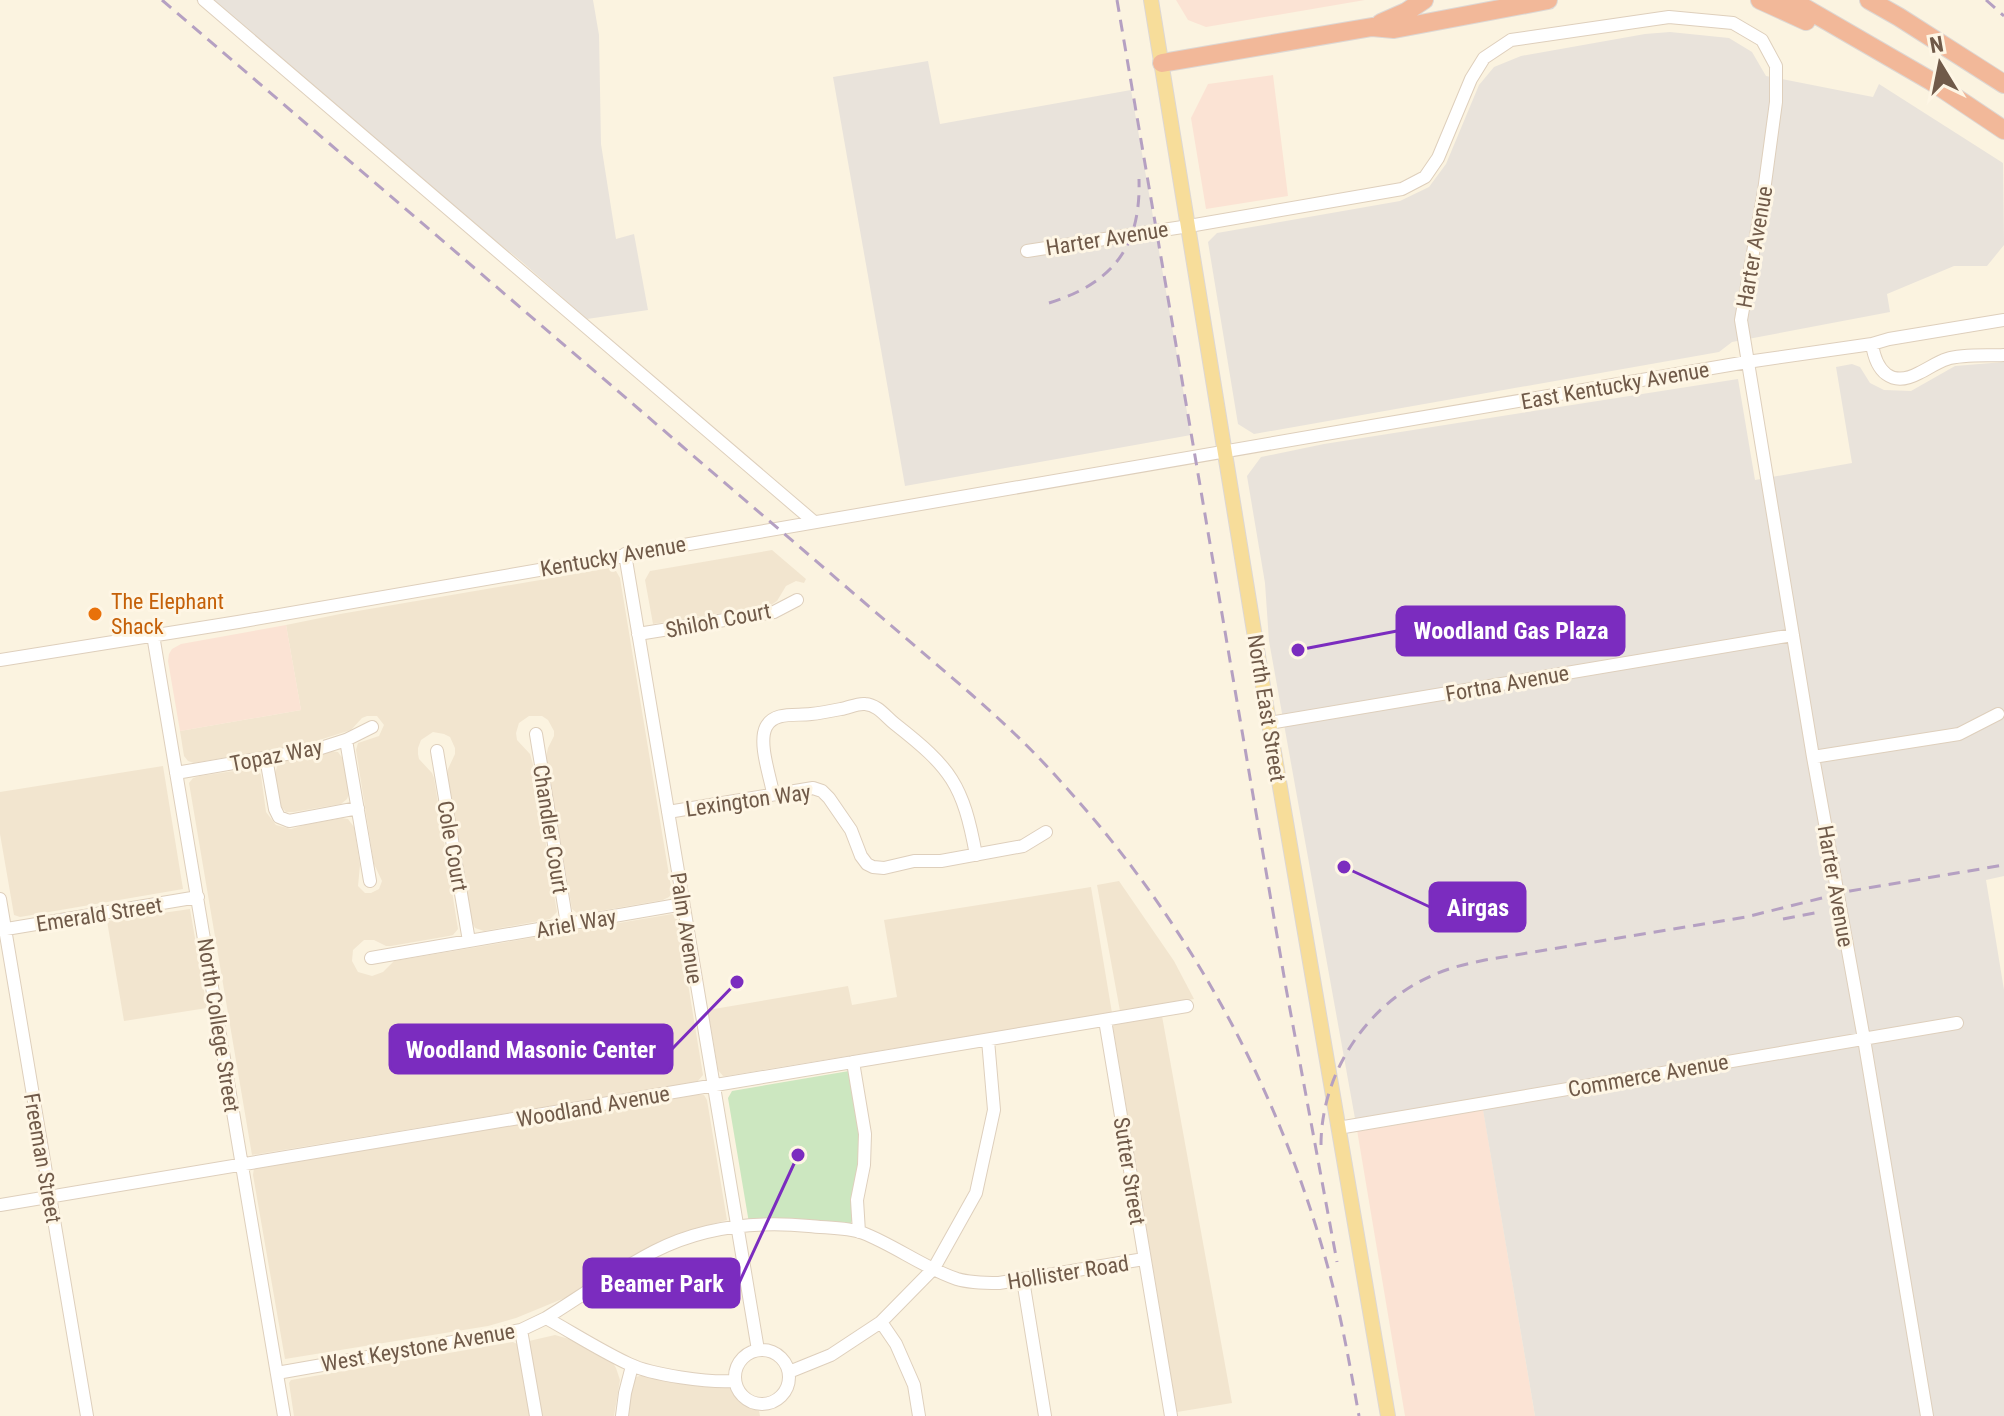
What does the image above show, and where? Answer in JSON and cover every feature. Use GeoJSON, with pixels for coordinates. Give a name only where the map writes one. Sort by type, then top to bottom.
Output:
{"type":"FeatureCollection","features":[{"type":"Feature","properties":{"kind":"highway"},"geometry":{"type":"LineString","coordinates":[[1162,63],[1372,27],[1424,0]]}},
{"type":"Feature","properties":{"kind":"highway"},"geometry":{"type":"LineString","coordinates":[[1372,27],[1394,29],[1548,0]]}},
{"type":"Feature","properties":{"kind":"highway"},"geometry":{"type":"LineString","coordinates":[[1760,0],[1792,13],[1872,57],[1931,81]]}},
{"type":"Feature","properties":{"kind":"highway"},"geometry":{"type":"LineString","coordinates":[[1791,0],[1931,81],[2004,130]]}},
{"type":"Feature","properties":{"kind":"highway"},"geometry":{"type":"LineString","coordinates":[[1869,0],[2004,84]]}},
{"type":"Feature","properties":{"kind":"highway"},"geometry":{"type":"LineString","coordinates":[[1890,0],[2004,75]]}},
{"type":"Feature","properties":{"kind":"main road","name":"North East Street"},"geometry":{"type":"LineString","coordinates":[[1151,0],[1269,723],[1388,1416]]}},
{"type":"Feature","properties":{"kind":"street"},"geometry":{"type":"LineString","coordinates":[[204,0],[813,521]]}},
{"type":"Feature","properties":{"kind":"street","name":"Harter Avenue"},"geometry":{"type":"LineString","coordinates":[[1027,251],[1402,189],[1425,177],[1438,158],[1471,79],[1484,58],[1511,40],[1669,17],[1733,23],[1762,40],[1776,66],[1776,102],[1741,320],[1927,1416]]}},
{"type":"Feature","properties":{"kind":"street","name":"East Kentucky Avenue"},"geometry":{"type":"LineString","coordinates":[[1226,451],[2004,320]]}},
{"type":"Feature","properties":{"kind":"street"},"geometry":{"type":"LineString","coordinates":[[1872,344],[1880,369],[1889,376],[1902,379],[1915,376],[1948,359],[2004,355]]}},
{"type":"Feature","properties":{"kind":"street","name":"Kentucky Avenue"},"geometry":{"type":"LineString","coordinates":[[0,660],[1226,451]]}},
{"type":"Feature","properties":{"kind":"street","name":"Palm Avenue"},"geometry":{"type":"LineString","coordinates":[[625,554],[758,1350]]}},
{"type":"Feature","properties":{"kind":"street","name":"Shiloh Court"},"geometry":{"type":"LineString","coordinates":[[638,634],[774,612],[797,600]]}},
{"type":"Feature","properties":{"kind":"street","name":"North College Street"},"geometry":{"type":"LineString","coordinates":[[153,635],[284,1416]]}},
{"type":"Feature","properties":{"kind":"street","name":"Fortna Avenue"},"geometry":{"type":"LineString","coordinates":[[1269,723],[1793,635]]}},
{"type":"Feature","properties":{"kind":"street"},"geometry":{"type":"LineString","coordinates":[[773,793],[763,744],[768,723],[787,715],[807,715],[866,704],[877,707],[944,767],[963,801],[976,855],[1023,846],[1046,832]]}},
{"type":"Feature","properties":{"kind":"street"},"geometry":{"type":"LineString","coordinates":[[1813,757],[1959,734],[1998,714]]}},
{"type":"Feature","properties":{"kind":"street","name":"Topaz Way"},"geometry":{"type":"LineString","coordinates":[[176,773],[321,748],[372,727]]}},
{"type":"Feature","properties":{"kind":"street","name":"Chandler Court"},"geometry":{"type":"LineString","coordinates":[[536,734],[567,924]]}},
{"type":"Feature","properties":{"kind":"street"},"geometry":{"type":"LineString","coordinates":[[346,740],[370,881]]}},
{"type":"Feature","properties":{"kind":"street","name":"Cole Court"},"geometry":{"type":"LineString","coordinates":[[437,751],[469,941]]}},
{"type":"Feature","properties":{"kind":"street"},"geometry":{"type":"LineString","coordinates":[[266,758],[279,817],[289,821],[358,808]]}},
{"type":"Feature","properties":{"kind":"street","name":"Lexington Way"},"geometry":{"type":"LineString","coordinates":[[668,812],[813,788],[829,798],[851,830],[861,856],[873,867],[976,855]]}},
{"type":"Feature","properties":{"kind":"street","name":"Emerald Street"},"geometry":{"type":"LineString","coordinates":[[3,930],[198,897]]}},
{"type":"Feature","properties":{"kind":"street","name":"Freeman Street"},"geometry":{"type":"LineString","coordinates":[[0,899],[87,1416]]}},
{"type":"Feature","properties":{"kind":"street","name":"Ariel Way"},"geometry":{"type":"LineString","coordinates":[[371,958],[683,904]]}},
{"type":"Feature","properties":{"kind":"street","name":"Woodland Avenue"},"geometry":{"type":"LineString","coordinates":[[0,1205],[1187,1006]]}},
{"type":"Feature","properties":{"kind":"street","name":"Sutter Street"},"geometry":{"type":"LineString","coordinates":[[1105,1020],[1171,1416]]}},
{"type":"Feature","properties":{"kind":"street","name":"Commerce Avenue"},"geometry":{"type":"LineString","coordinates":[[1338,1128],[1957,1023]]}},
{"type":"Feature","properties":{"kind":"street"},"geometry":{"type":"LineString","coordinates":[[789,1372],[831,1355],[881,1322],[934,1268],[976,1193],[994,1110],[988,1040]]}},
{"type":"Feature","properties":{"kind":"street"},"geometry":{"type":"LineString","coordinates":[[853,1062],[865,1134],[857,1200],[859,1232]]}},
{"type":"Feature","properties":{"kind":"street","name":"Hollister Road"},"geometry":{"type":"LineString","coordinates":[[546,1318],[654,1252],[706,1232],[738,1227],[798,1225],[859,1232],[958,1279],[979,1283],[1023,1280],[1144,1259]]}},
{"type":"Feature","properties":{"kind":"street"},"geometry":{"type":"LineString","coordinates":[[1023,1280],[1045,1416]]}},
{"type":"Feature","properties":{"kind":"street","name":"West Keystone Avenue"},"geometry":{"type":"LineString","coordinates":[[277,1373],[521,1330],[546,1318],[632,1366],[677,1376],[735,1381]]}},
{"type":"Feature","properties":{"kind":"street"},"geometry":{"type":"LineString","coordinates":[[881,1322],[896,1344],[914,1385],[919,1416]]}},
{"type":"Feature","properties":{"kind":"street"},"geometry":{"type":"LineString","coordinates":[[521,1330],[536,1416]]}},
{"type":"Feature","properties":{"kind":"street"},"geometry":{"type":"LineString","coordinates":[[758,1350],[778,1355],[789,1372],[784,1392],[767,1410],[741,1394],[735,1381],[740,1361],[758,1350]]}},
{"type":"Feature","properties":{"kind":"street"},"geometry":{"type":"LineString","coordinates":[[622,1416],[632,1366]]}},
{"type":"Feature","properties":{"kind":"shaded area"},"geometry":{"type":"Polygon","coordinates":[[[196,0],[593,0],[599,35],[601,144],[616,239],[634,234],[648,310],[587,319],[521,261],[196,0]]]}},
{"type":"Feature","properties":{"kind":"shaded area"},"geometry":{"type":"Polygon","coordinates":[[[1176,0],[1365,0],[1206,27],[1188,20],[1176,0]]]}},
{"type":"Feature","properties":{"kind":"shaded area"},"geometry":{"type":"Polygon","coordinates":[[[1670,32],[1729,38],[1752,52],[1766,76],[1873,97],[1879,84],[2003,163],[2004,245],[1987,266],[1954,266],[1887,294],[1890,312],[1732,342],[1719,352],[1254,434],[1238,424],[1208,242],[1217,233],[1400,201],[1429,187],[1446,164],[1479,85],[1494,67],[1521,56],[1670,32]]]}},
{"type":"Feature","properties":{"kind":"shaded area"},"geometry":{"type":"Polygon","coordinates":[[[928,61],[940,124],[1131,90],[1191,435],[905,486],[833,77],[928,61]]]}},
{"type":"Feature","properties":{"kind":"shaded area"},"geometry":{"type":"Polygon","coordinates":[[[1273,75],[1288,196],[1206,209],[1191,118],[1208,84],[1273,75]]]}},
{"type":"Feature","properties":{"kind":"shaded area"},"geometry":{"type":"Polygon","coordinates":[[[2004,362],[2004,876],[1986,880],[2004,990],[2004,1416],[1535,1416],[1482,1104],[1356,1124],[1269,641],[1265,583],[1247,476],[1261,457],[1324,444],[1738,379],[1755,480],[1852,463],[1836,367],[1852,364],[1860,367],[1870,383],[1884,390],[1911,391],[1955,366],[2004,362]]]}},
{"type":"Feature","properties":{"kind":"shaded area"},"geometry":{"type":"Polygon","coordinates":[[[772,550],[806,579],[804,583],[796,581],[786,586],[771,605],[653,624],[645,580],[650,571],[772,550]]]}},
{"type":"Feature","properties":{"kind":"shaded area"},"geometry":{"type":"Polygon","coordinates":[[[610,568],[620,578],[672,893],[663,900],[582,914],[572,909],[546,757],[554,731],[542,716],[529,716],[519,723],[517,740],[530,754],[533,764],[557,912],[550,919],[484,931],[475,928],[447,774],[455,748],[450,737],[433,732],[421,740],[418,754],[434,778],[458,929],[453,935],[391,946],[364,940],[353,950],[352,961],[358,972],[372,976],[383,972],[394,961],[672,914],[678,923],[703,1075],[692,1083],[252,1155],[189,783],[200,776],[254,768],[261,775],[266,812],[276,825],[291,829],[348,819],[354,827],[360,865],[358,886],[365,893],[371,893],[379,889],[382,881],[374,864],[356,750],[358,743],[379,736],[384,725],[377,716],[367,716],[351,730],[313,742],[194,763],[184,756],[180,731],[301,710],[286,625],[610,568]]]}},
{"type":"Feature","properties":{"kind":"shaded area"},"geometry":{"type":"Polygon","coordinates":[[[286,625],[301,710],[180,731],[168,661],[172,649],[181,644],[286,625]]]}},
{"type":"Feature","properties":{"kind":"shaded area"},"geometry":{"type":"Polygon","coordinates":[[[338,752],[343,759],[349,794],[347,799],[341,804],[286,812],[280,806],[275,773],[278,764],[338,752]]]}},
{"type":"Feature","properties":{"kind":"shaded area"},"geometry":{"type":"Polygon","coordinates":[[[163,766],[183,889],[20,917],[14,915],[0,834],[0,792],[163,766]]]}},
{"type":"Feature","properties":{"kind":"shaded area"},"geometry":{"type":"Polygon","coordinates":[[[1119,881],[1174,961],[1194,999],[1120,1011],[1097,885],[1119,881]]]}},
{"type":"Feature","properties":{"kind":"shaded area"},"geometry":{"type":"Polygon","coordinates":[[[1091,887],[1112,1013],[726,1076],[718,1070],[708,1010],[848,986],[852,1005],[897,997],[884,920],[1091,887]]]}},
{"type":"Feature","properties":{"kind":"shaded area"},"geometry":{"type":"Polygon","coordinates":[[[190,909],[207,1008],[124,1021],[107,921],[190,909]]]}},
{"type":"Feature","properties":{"kind":"shaded area"},"geometry":{"type":"Polygon","coordinates":[[[1162,1016],[1232,1403],[1177,1412],[1113,1027],[1114,1024],[1162,1016]]]}},
{"type":"Feature","properties":{"kind":"shaded area"},"geometry":{"type":"Polygon","coordinates":[[[704,1095],[707,1100],[727,1220],[658,1242],[572,1295],[516,1318],[488,1326],[285,1359],[254,1168],[704,1095]]]}},
{"type":"Feature","properties":{"kind":"shaded area"},"geometry":{"type":"Polygon","coordinates":[[[1482,1103],[1535,1416],[1405,1416],[1356,1124],[1482,1103]]]}},
{"type":"Feature","properties":{"kind":"shaded area"},"geometry":{"type":"Polygon","coordinates":[[[555,1335],[569,1339],[613,1363],[620,1380],[614,1416],[540,1416],[528,1344],[529,1341],[555,1335]]]}},
{"type":"Feature","properties":{"kind":"shaded area"},"geometry":{"type":"Polygon","coordinates":[[[513,1342],[519,1345],[531,1416],[294,1416],[291,1380],[513,1342]]]}},
{"type":"Feature","properties":{"kind":"shaded area"},"geometry":{"type":"Polygon","coordinates":[[[646,1374],[730,1386],[738,1401],[759,1411],[760,1416],[626,1416],[632,1383],[636,1377],[646,1374]]]}},
{"type":"Feature","properties":{"kind":"green space"},"geometry":{"type":"Polygon","coordinates":[[[849,1071],[860,1139],[858,1171],[851,1199],[852,1221],[850,1224],[749,1223],[728,1098],[732,1091],[849,1071]]]}},
{"type":"Feature","properties":{"kind":"railway"},"geometry":{"type":"LineString","coordinates":[[162,0],[983,705],[1062,783],[1106,834],[1147,888],[1220,1002],[1251,1061],[1278,1123],[1329,1270],[1359,1416]]}},
{"type":"Feature","properties":{"kind":"railway"},"geometry":{"type":"LineString","coordinates":[[1117,0],[1286,988],[1337,1262]]}},
{"type":"Feature","properties":{"kind":"railway"},"geometry":{"type":"LineString","coordinates":[[1986,0],[2004,16]]}},
{"type":"Feature","properties":{"kind":"railway"},"geometry":{"type":"LineString","coordinates":[[1049,303],[1090,285],[1119,259],[1135,224],[1139,179]]}},
{"type":"Feature","properties":{"kind":"railway"},"geometry":{"type":"LineString","coordinates":[[1321,1145],[1329,1093],[1352,1045],[1386,1005],[1437,973],[1485,960],[1746,917],[1850,891],[2004,865]]}},
{"type":"Feature","properties":{"kind":"railway"},"geometry":{"type":"LineString","coordinates":[[1783,919],[1820,912]]}},
{"type":"Feature","properties":{"kind":"place","name":"The Elephant Shack"},"geometry":{"type":"Point","coordinates":[95,614]}},
{"type":"Feature","properties":{"kind":"place","name":"Woodland Gas Plaza"},"geometry":{"type":"Point","coordinates":[1298,650]}},
{"type":"Feature","properties":{"kind":"place","name":"Airgas"},"geometry":{"type":"Point","coordinates":[1344,867]}},
{"type":"Feature","properties":{"kind":"place","name":"Woodland Masonic Center"},"geometry":{"type":"Point","coordinates":[737,982]}},
{"type":"Feature","properties":{"kind":"place","name":"Beamer Park"},"geometry":{"type":"Point","coordinates":[798,1155]}}]}
